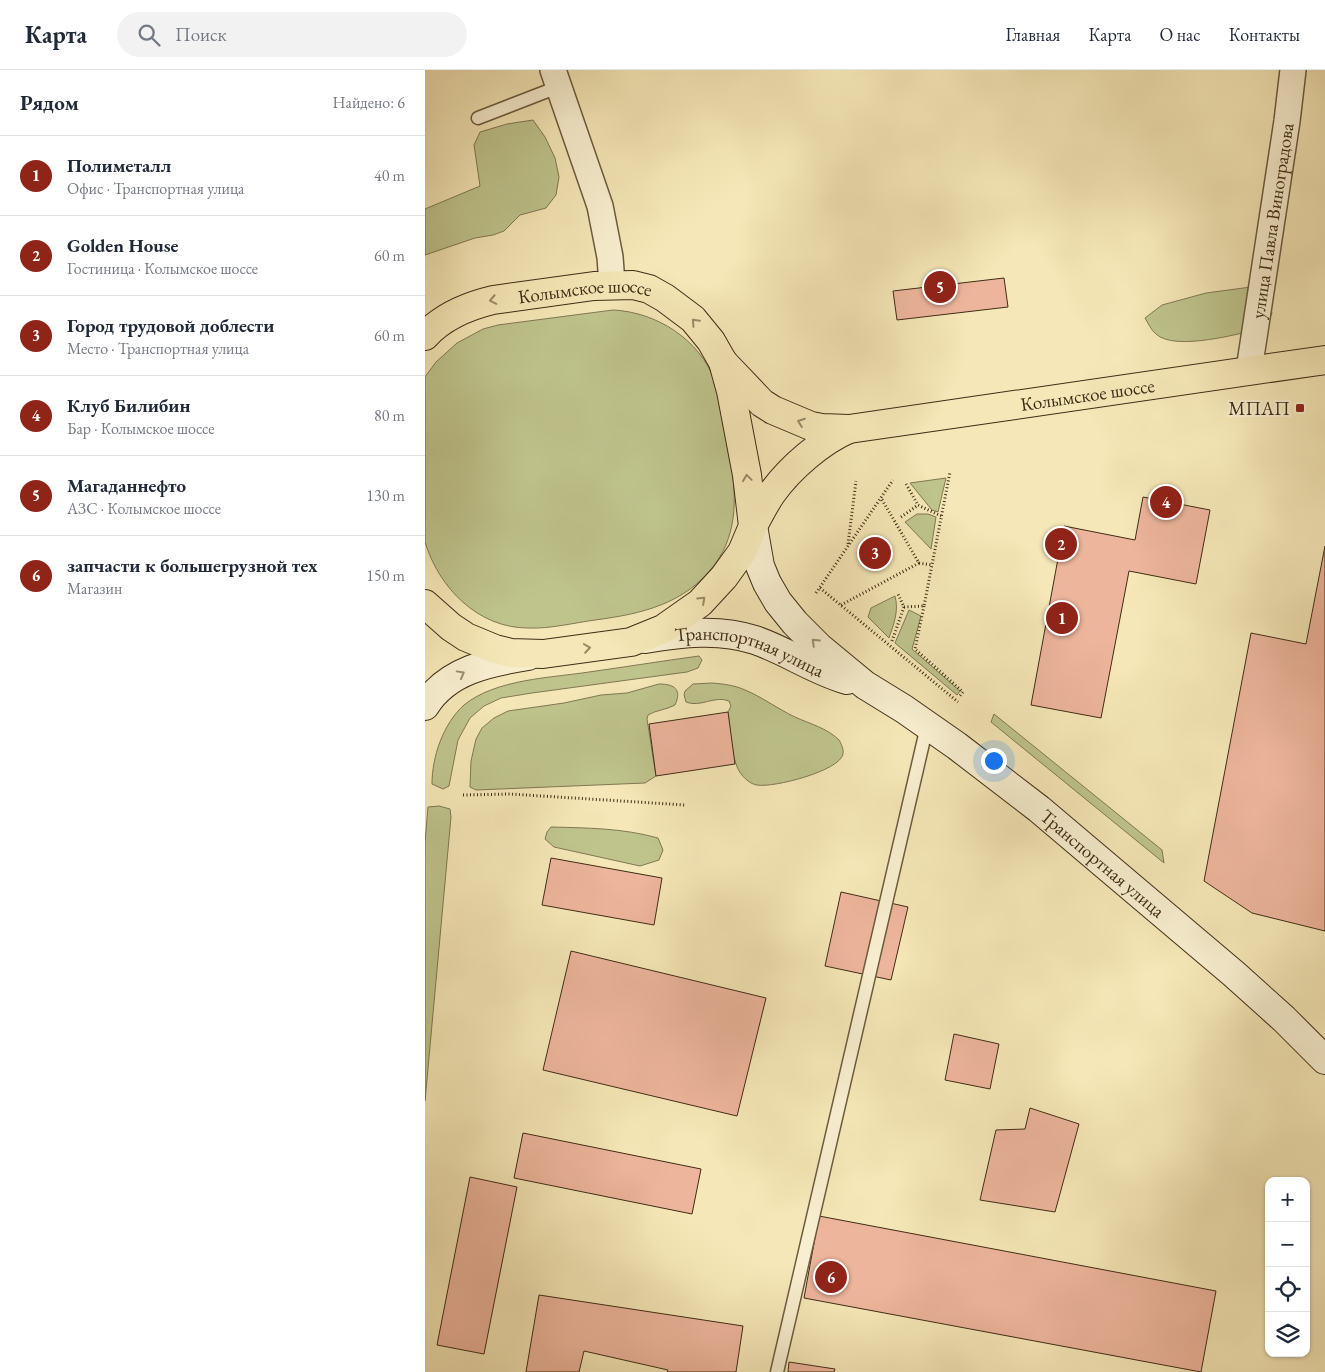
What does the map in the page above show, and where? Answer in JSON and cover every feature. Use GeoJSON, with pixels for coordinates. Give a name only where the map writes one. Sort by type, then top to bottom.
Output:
{"type":"FeatureCollection","features":[{"type":"Feature","properties":{"kind":"main road","name":"Колымское шоссе"},"geometry":{"type":"LineString","coordinates":[[425,336],[442,322],[474,304],[613,284],[633,285],[649,289],[677,306],[693,319],[711,341],[723,362],[762,403],[773,410],[811,426],[849,429],[1325,360]]}},
{"type":"Feature","properties":{"kind":"main road","name":"Колымское шоссе"},"geometry":{"type":"LineString","coordinates":[[723,362],[731,391],[747,475],[753,526]]}},
{"type":"Feature","properties":{"kind":"main road","name":"Колымское шоссе"},"geometry":{"type":"LineString","coordinates":[[429,607],[466,637],[495,650],[511,653],[543,654],[631,642],[663,629],[700,603],[724,577],[742,552],[753,526],[772,493],[794,468],[829,438],[849,429]]}},
{"type":"Feature","properties":{"kind":"main road","name":"Транспортная улица"},"geometry":{"type":"LineString","coordinates":[[753,526],[760,566],[767,583],[778,602],[795,623],[819,647],[865,685],[927,726],[995,775],[1076,839],[1234,974],[1284,1019],[1325,1060]]}},
{"type":"Feature","properties":{"kind":"main road","name":"Транспортная улица"},"geometry":{"type":"LineString","coordinates":[[631,642],[675,634],[700,632],[736,635],[755,640],[828,674],[865,685]]}},
{"type":"Feature","properties":{"kind":"main road"},"geometry":{"type":"LineString","coordinates":[[425,706],[444,685],[470,669],[486,664],[543,654]]}},
{"type":"Feature","properties":{"kind":"street","name":"улица Павла Виноградова"},"geometry":{"type":"LineString","coordinates":[[1249,370],[1293,70]]}},
{"type":"Feature","properties":{"kind":"street"},"geometry":{"type":"LineString","coordinates":[[556,79],[600,206],[613,284]]}},
{"type":"Feature","properties":{"kind":"lane"},"geometry":{"type":"LineString","coordinates":[[478,118],[556,79]]}},
{"type":"Feature","properties":{"kind":"lane"},"geometry":{"type":"LineString","coordinates":[[777,1372],[927,726]]}},
{"type":"Feature","properties":{"kind":"path"},"geometry":{"type":"LineString","coordinates":[[950,472],[915,649],[963,692],[959,697]]}},
{"type":"Feature","properties":{"kind":"path"},"geometry":{"type":"LineString","coordinates":[[848,546],[856,480]]}},
{"type":"Feature","properties":{"kind":"path"},"geometry":{"type":"LineString","coordinates":[[816,593],[893,480]]}},
{"type":"Feature","properties":{"kind":"path"},"geometry":{"type":"LineString","coordinates":[[906,484],[918,504],[941,516]]}},
{"type":"Feature","properties":{"kind":"path"},"geometry":{"type":"LineString","coordinates":[[881,498],[919,563]]}},
{"type":"Feature","properties":{"kind":"path"},"geometry":{"type":"LineString","coordinates":[[901,517],[918,504]]}},
{"type":"Feature","properties":{"kind":"path"},"geometry":{"type":"LineString","coordinates":[[841,605],[919,563],[932,564]]}},
{"type":"Feature","properties":{"kind":"path"},"geometry":{"type":"LineString","coordinates":[[820,588],[959,702]]}},
{"type":"Feature","properties":{"kind":"path"},"geometry":{"type":"LineString","coordinates":[[892,641],[904,607],[898,594]]}},
{"type":"Feature","properties":{"kind":"path"},"geometry":{"type":"LineString","coordinates":[[904,607],[924,606]]}},
{"type":"Feature","properties":{"kind":"path"},"geometry":{"type":"LineString","coordinates":[[463,795],[510,794],[685,805]]}},
{"type":"Feature","properties":{"kind":"green space"},"geometry":{"type":"Polygon","coordinates":[[[533,120],[545,137],[555,158],[559,177],[556,195],[546,208],[520,215],[504,231],[475,238],[425,255],[425,209],[480,186],[474,145],[480,132],[507,124],[533,120]]]}},
{"type":"Feature","properties":{"kind":"green space"},"geometry":{"type":"Polygon","coordinates":[[[1251,287],[1265,293],[1272,313],[1266,327],[1209,340],[1178,341],[1165,339],[1156,334],[1145,318],[1162,305],[1206,293],[1251,287]]]}},
{"type":"Feature","properties":{"kind":"green space"},"geometry":{"type":"Polygon","coordinates":[[[613,310],[645,316],[675,331],[699,353],[708,367],[715,382],[723,409],[734,484],[734,512],[728,539],[715,564],[703,578],[676,598],[661,605],[629,614],[545,628],[510,626],[493,621],[477,613],[451,589],[431,559],[425,542],[425,377],[436,362],[457,343],[483,329],[498,325],[613,310]]]}},
{"type":"Feature","properties":{"kind":"green space"},"geometry":{"type":"Polygon","coordinates":[[[946,478],[938,512],[932,510],[910,483],[946,478]]]}},
{"type":"Feature","properties":{"kind":"green space"},"geometry":{"type":"Polygon","coordinates":[[[917,514],[928,514],[936,517],[931,549],[905,522],[917,514]]]}},
{"type":"Feature","properties":{"kind":"green space"},"geometry":{"type":"Polygon","coordinates":[[[895,596],[896,612],[889,638],[868,617],[871,608],[895,596]]]}},
{"type":"Feature","properties":{"kind":"green space"},"geometry":{"type":"Polygon","coordinates":[[[909,610],[921,616],[912,649],[960,691],[957,695],[895,643],[909,610]]]}},
{"type":"Feature","properties":{"kind":"green space"},"geometry":{"type":"Polygon","coordinates":[[[699,656],[702,660],[698,668],[687,672],[501,698],[484,706],[470,718],[458,740],[449,786],[443,789],[432,784],[434,763],[445,731],[464,705],[477,696],[524,681],[699,656]]]}},
{"type":"Feature","properties":{"kind":"green space"},"geometry":{"type":"Polygon","coordinates":[[[712,683],[745,690],[795,717],[824,729],[839,740],[843,754],[831,766],[805,777],[777,784],[757,785],[751,783],[738,770],[735,762],[730,736],[728,712],[731,706],[729,701],[718,699],[697,704],[686,702],[685,691],[693,684],[712,683]]]}},
{"type":"Feature","properties":{"kind":"green space"},"geometry":{"type":"Polygon","coordinates":[[[659,684],[673,687],[678,695],[675,705],[648,715],[647,719],[656,776],[645,783],[476,790],[470,787],[471,761],[476,739],[482,728],[494,718],[508,711],[564,703],[601,695],[627,693],[659,684]]]}},
{"type":"Feature","properties":{"kind":"green space"},"geometry":{"type":"Polygon","coordinates":[[[994,714],[1162,850],[1164,863],[991,722],[994,714]]]}},
{"type":"Feature","properties":{"kind":"green space"},"geometry":{"type":"Polygon","coordinates":[[[439,806],[450,809],[451,817],[425,1101],[425,843],[428,807],[439,806]]]}},
{"type":"Feature","properties":{"kind":"green space"},"geometry":{"type":"Polygon","coordinates":[[[551,827],[631,832],[658,838],[663,850],[659,860],[640,866],[554,847],[545,839],[551,827]]]}},
{"type":"Feature","properties":{"kind":"building"},"geometry":{"type":"Polygon","coordinates":[[[1004,278],[1008,307],[897,320],[893,291],[1004,278]]]}},
{"type":"Feature","properties":{"kind":"building"},"geometry":{"type":"Polygon","coordinates":[[[1143,497],[1210,510],[1196,584],[1129,571],[1101,718],[1031,705],[1064,526],[1135,540],[1143,497]]]}},
{"type":"Feature","properties":{"kind":"building"},"geometry":{"type":"Polygon","coordinates":[[[1325,546],[1325,931],[1252,913],[1204,881],[1251,633],[1306,644],[1325,546]]]}},
{"type":"Feature","properties":{"kind":"building"},"geometry":{"type":"Polygon","coordinates":[[[728,712],[735,764],[656,776],[649,724],[728,712]]]}},
{"type":"Feature","properties":{"kind":"building"},"geometry":{"type":"Polygon","coordinates":[[[551,858],[662,878],[654,925],[542,905],[551,858]]]}},
{"type":"Feature","properties":{"kind":"building"},"geometry":{"type":"Polygon","coordinates":[[[841,892],[908,907],[891,980],[825,966],[841,892]]]}},
{"type":"Feature","properties":{"kind":"building"},"geometry":{"type":"Polygon","coordinates":[[[571,951],[766,998],[737,1116],[543,1070],[571,951]]]}},
{"type":"Feature","properties":{"kind":"building"},"geometry":{"type":"Polygon","coordinates":[[[954,1034],[999,1044],[990,1089],[945,1080],[954,1034]]]}},
{"type":"Feature","properties":{"kind":"building"},"geometry":{"type":"Polygon","coordinates":[[[1030,1108],[1079,1124],[1055,1212],[980,1200],[996,1130],[1025,1129],[1030,1108]]]}},
{"type":"Feature","properties":{"kind":"building"},"geometry":{"type":"Polygon","coordinates":[[[523,1133],[701,1169],[692,1214],[514,1178],[523,1133]]]}},
{"type":"Feature","properties":{"kind":"building"},"geometry":{"type":"Polygon","coordinates":[[[470,1177],[517,1187],[484,1354],[437,1345],[470,1177]]]}},
{"type":"Feature","properties":{"kind":"building"},"geometry":{"type":"Polygon","coordinates":[[[819,1216],[1216,1291],[1201,1372],[804,1298],[819,1216]]]}},
{"type":"Feature","properties":{"kind":"building"},"geometry":{"type":"Polygon","coordinates":[[[539,1295],[743,1326],[736,1372],[667,1372],[668,1370],[584,1351],[579,1372],[526,1372],[539,1295]]]}},
{"type":"Feature","properties":{"kind":"building"},"geometry":{"type":"Polygon","coordinates":[[[789,1362],[835,1369],[834,1372],[788,1372],[789,1362]]]}},
{"type":"Feature","properties":{"kind":"place","name":"Магаданнефто"},"geometry":{"type":"Point","coordinates":[940,287]}},
{"type":"Feature","properties":{"kind":"place","name":"МПАП"},"geometry":{"type":"Point","coordinates":[1300,408]}},
{"type":"Feature","properties":{"kind":"place","name":"Клуб Билибин"},"geometry":{"type":"Point","coordinates":[1166,502]}},
{"type":"Feature","properties":{"kind":"place","name":"Golden House"},"geometry":{"type":"Point","coordinates":[1061,544]}},
{"type":"Feature","properties":{"kind":"place","name":"Город трудовой доблести"},"geometry":{"type":"Point","coordinates":[875,553]}},
{"type":"Feature","properties":{"kind":"place","name":"Полиметалл"},"geometry":{"type":"Point","coordinates":[1062,618]}},
{"type":"Feature","properties":{"kind":"place","name":"запчасти к большегрузной тех"},"geometry":{"type":"Point","coordinates":[831,1277]}}]}
